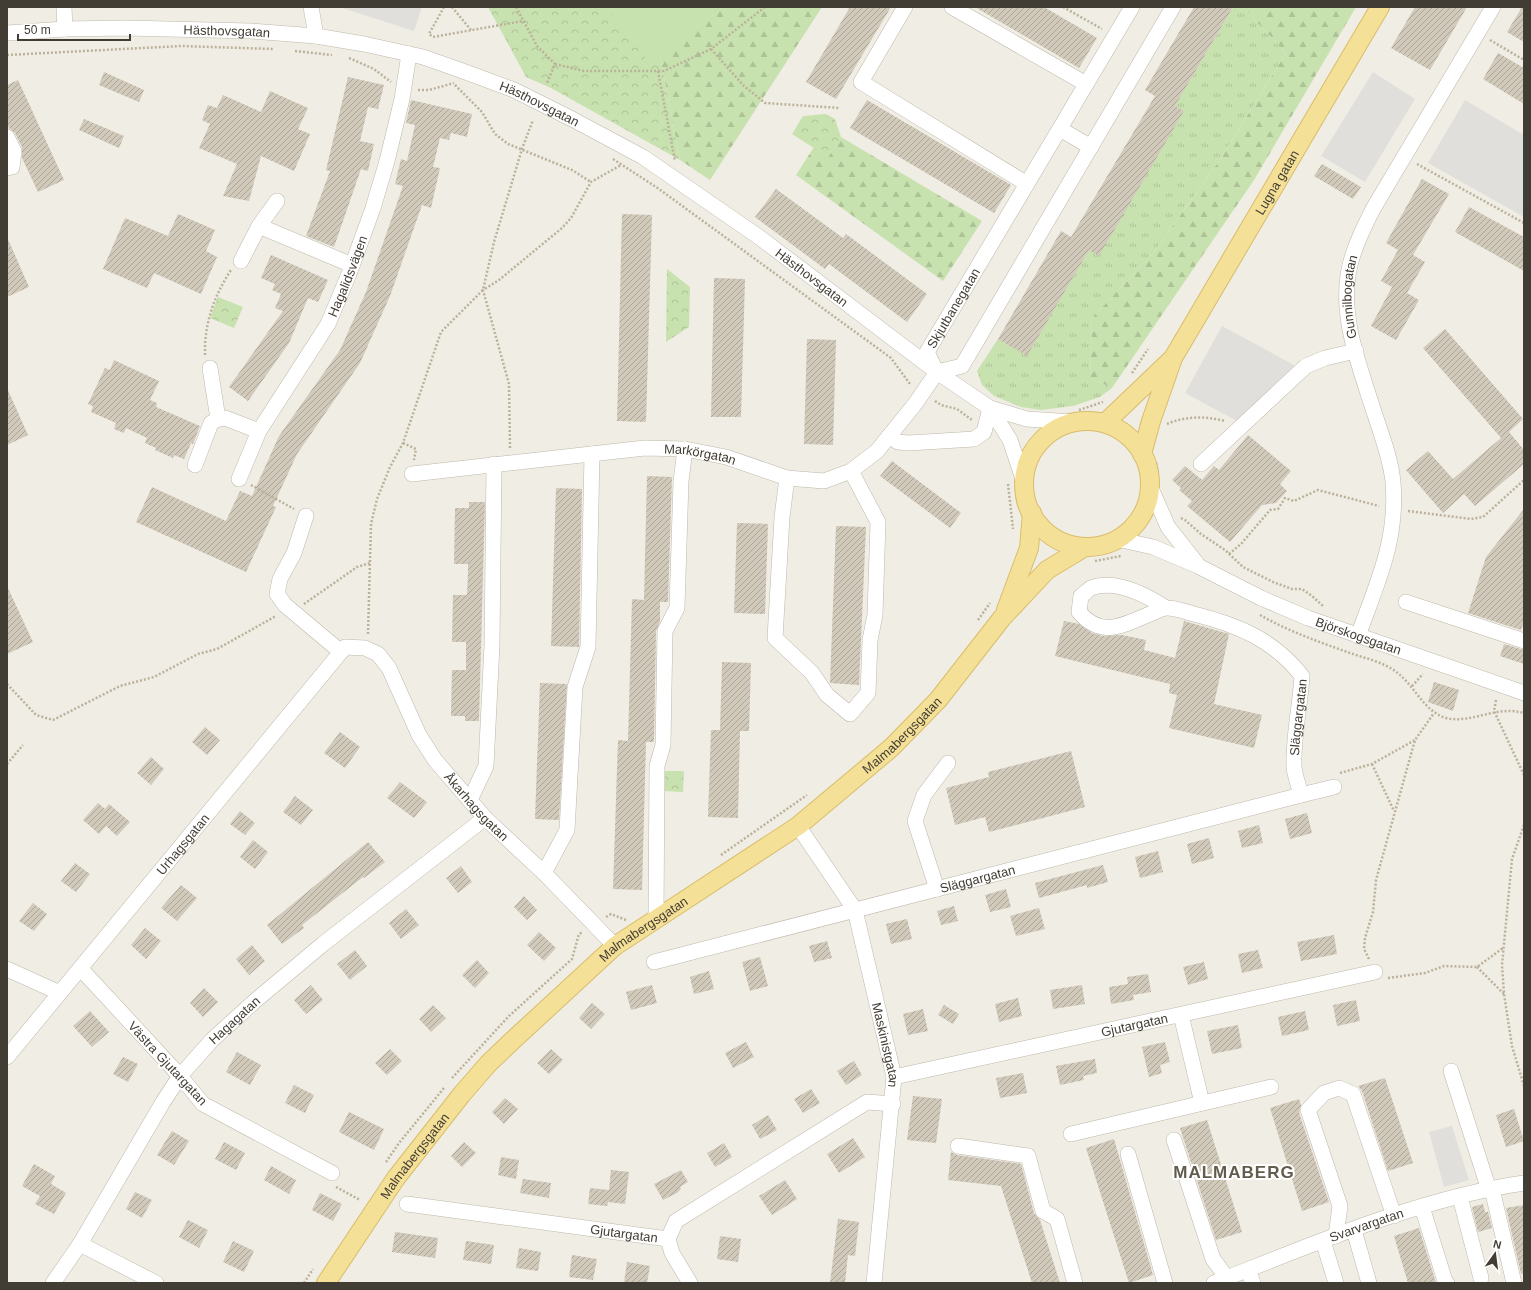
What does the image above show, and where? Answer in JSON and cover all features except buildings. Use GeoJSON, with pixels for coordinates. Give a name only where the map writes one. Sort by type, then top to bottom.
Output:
{"type":"FeatureCollection","features":[{"type":"Feature","properties":{"kind":"main road","name":"Lugna gatan"},"geometry":{"type":"LineString","coordinates":[[1149,456],[1151,420],[1173,358],[1380,7]]}},
{"type":"Feature","properties":{"kind":"main road","name":"Lugna gatan"},"geometry":{"type":"LineString","coordinates":[[1105,424],[1173,358]]}},
{"type":"Feature","properties":{"kind":"main road"},"geometry":{"type":"LineString","coordinates":[[1073,417],[1105,424],[1120,430],[1149,456],[1148,469],[1154,481],[1141,517],[1130,530],[1117,539],[1101,545],[1088,555],[1054,537],[1041,527],[1032,513],[1026,498],[1024,482],[1027,465],[1033,450],[1057,428],[1073,417]]}},
{"type":"Feature","properties":{"kind":"main road","name":"Malmabergsgatan"},"geometry":{"type":"LineString","coordinates":[[1002,618],[1028,548],[1032,513]]}},
{"type":"Feature","properties":{"kind":"main road","name":"Malmabergsgatan"},"geometry":{"type":"LineString","coordinates":[[326,1283],[396,1178],[462,1094],[507,1046],[615,946],[798,826],[891,748],[938,700],[1002,618],[1047,570],[1088,555]]}},
{"type":"Feature","properties":{"kind":"street"},"geometry":{"type":"LineString","coordinates":[[64,7],[65,29]]}},
{"type":"Feature","properties":{"kind":"street"},"geometry":{"type":"LineString","coordinates":[[311,7],[316,36]]}},
{"type":"Feature","properties":{"kind":"street"},"geometry":{"type":"LineString","coordinates":[[905,7],[860,82],[1027,184]]}},
{"type":"Feature","properties":{"kind":"street"},"geometry":{"type":"LineString","coordinates":[[952,7],[1086,84]]}},
{"type":"Feature","properties":{"kind":"street","name":"Skjutbanegatan"},"geometry":{"type":"LineString","coordinates":[[937,372],[927,352],[1132,7]]}},
{"type":"Feature","properties":{"kind":"street"},"geometry":{"type":"LineString","coordinates":[[937,372],[962,366],[1174,7]]}},
{"type":"Feature","properties":{"kind":"street","name":"Gunnilbogatan"},"geometry":{"type":"LineString","coordinates":[[1358,636],[1383,568],[1391,538],[1394,510],[1392,480],[1382,435],[1349,328],[1346,295],[1350,265],[1358,238],[1372,209],[1493,7]]}},
{"type":"Feature","properties":{"kind":"street","name":"Hästhovsgatan"},"geometry":{"type":"LineString","coordinates":[[7,34],[65,29],[186,29],[316,36],[364,44],[423,57],[514,90],[630,150],[679,181],[759,237],[937,372],[990,408],[1027,419],[1073,417]]}},
{"type":"Feature","properties":{"kind":"street","name":"Hagalidsvägen"},"geometry":{"type":"LineString","coordinates":[[239,479],[259,431],[328,324],[352,265],[373,208],[387,161],[402,99],[409,54]]}},
{"type":"Feature","properties":{"kind":"street"},"geometry":{"type":"LineString","coordinates":[[1060,129],[1091,147]]}},
{"type":"Feature","properties":{"kind":"street"},"geometry":{"type":"LineString","coordinates":[[7,137],[14,150],[12,167],[7,168]]}},
{"type":"Feature","properties":{"kind":"street"},"geometry":{"type":"LineString","coordinates":[[241,261],[259,226],[277,200]]}},
{"type":"Feature","properties":{"kind":"street"},"geometry":{"type":"LineString","coordinates":[[259,226],[352,265]]}},
{"type":"Feature","properties":{"kind":"street"},"geometry":{"type":"LineString","coordinates":[[1201,464],[1306,366],[1325,358],[1356,351]]}},
{"type":"Feature","properties":{"kind":"street"},"geometry":{"type":"LineString","coordinates":[[210,368],[218,419]]}},
{"type":"Feature","properties":{"kind":"street","name":"Markörgatan"},"geometry":{"type":"LineString","coordinates":[[412,474],[645,448],[685,449],[726,457],[786,478],[824,481],[852,471],[877,450],[915,404],[937,372]]}},
{"type":"Feature","properties":{"kind":"street"},"geometry":{"type":"LineString","coordinates":[[890,436],[898,442],[909,443],[974,439],[984,432],[990,408]]}},
{"type":"Feature","properties":{"kind":"street","name":"Hästhovsgatan"},"geometry":{"type":"LineString","coordinates":[[990,408],[1010,440],[1024,482]]}},
{"type":"Feature","properties":{"kind":"street"},"geometry":{"type":"LineString","coordinates":[[195,465],[211,423],[218,419],[225,418],[259,431]]}},
{"type":"Feature","properties":{"kind":"street"},"geometry":{"type":"LineString","coordinates":[[656,920],[656,766],[663,745],[665,631],[677,608],[681,481],[685,449]]}},
{"type":"Feature","properties":{"kind":"street"},"geometry":{"type":"LineString","coordinates":[[544,873],[568,830],[574,687],[588,646],[592,454]]}},
{"type":"Feature","properties":{"kind":"street"},"geometry":{"type":"LineString","coordinates":[[470,800],[486,766],[501,463]]}},
{"type":"Feature","properties":{"kind":"street"},"geometry":{"type":"LineString","coordinates":[[786,478],[782,517],[775,638],[812,673],[827,695],[850,714],[868,692],[870,640],[875,615],[878,522],[852,471]]}},
{"type":"Feature","properties":{"kind":"street","name":"Björskogsgatan"},"geometry":{"type":"LineString","coordinates":[[1154,481],[1168,527],[1198,566]]}},
{"type":"Feature","properties":{"kind":"street"},"geometry":{"type":"LineString","coordinates":[[306,516],[294,553],[280,579],[277,594],[291,610],[341,652],[345,647],[365,648]]}},
{"type":"Feature","properties":{"kind":"street","name":"Björskogsgatan"},"geometry":{"type":"LineString","coordinates":[[1117,539],[1153,547],[1198,566],[1261,598],[1319,622],[1524,693]]}},
{"type":"Feature","properties":{"kind":"street","name":"Släggargatan"},"geometry":{"type":"LineString","coordinates":[[1166,608],[1113,628],[1100,628],[1088,622],[1079,612],[1081,596],[1090,588],[1108,586],[1149,596],[1166,608],[1224,622],[1249,632],[1292,662],[1302,676],[1301,701],[1296,724],[1294,768],[1301,795]]}},
{"type":"Feature","properties":{"kind":"street"},"geometry":{"type":"LineString","coordinates":[[1406,602],[1524,641]]}},
{"type":"Feature","properties":{"kind":"street","name":"Åkarhagsgatan"},"geometry":{"type":"LineString","coordinates":[[365,648],[378,654],[389,668],[419,735],[435,760],[484,818],[544,873],[615,946]]}},
{"type":"Feature","properties":{"kind":"street","name":"Urhagsgatan"},"geometry":{"type":"LineString","coordinates":[[7,1057],[341,652]]}},
{"type":"Feature","properties":{"kind":"street"},"geometry":{"type":"LineString","coordinates":[[937,889],[915,822],[924,796],[948,763]]}},
{"type":"Feature","properties":{"kind":"street","name":"Släggargatan"},"geometry":{"type":"LineString","coordinates":[[654,962],[1334,787]]}},
{"type":"Feature","properties":{"kind":"street","name":"Hagagatan"},"geometry":{"type":"LineString","coordinates":[[53,1283],[80,1244],[180,1076],[212,1040],[256,1000],[323,944],[484,818]]}},
{"type":"Feature","properties":{"kind":"street","name":"Maskinistgatan"},"geometry":{"type":"LineString","coordinates":[[798,826],[855,910],[894,1077],[874,1283]]}},
{"type":"Feature","properties":{"kind":"street"},"geometry":{"type":"LineString","coordinates":[[7,969],[60,992]]}},
{"type":"Feature","properties":{"kind":"street","name":"Västra Gjutargatan"},"geometry":{"type":"LineString","coordinates":[[81,969],[180,1076],[203,1104],[332,1173]]}},
{"type":"Feature","properties":{"kind":"street","name":"Gjutargatan"},"geometry":{"type":"LineString","coordinates":[[894,1077],[1375,972]]}},
{"type":"Feature","properties":{"kind":"street"},"geometry":{"type":"LineString","coordinates":[[1181,1015],[1202,1103]]}},
{"type":"Feature","properties":{"kind":"street"},"geometry":{"type":"LineString","coordinates":[[1451,1071],[1490,1189],[1514,1283]]}},
{"type":"Feature","properties":{"kind":"street"},"geometry":{"type":"LineString","coordinates":[[1071,1134],[1271,1087]]}},
{"type":"Feature","properties":{"kind":"street"},"geometry":{"type":"LineString","coordinates":[[1336,1283],[1330,1238],[1340,1206],[1308,1110],[1324,1093],[1339,1088],[1352,1094],[1394,1216]]}},
{"type":"Feature","properties":{"kind":"street","name":"Gjutargatan"},"geometry":{"type":"LineString","coordinates":[[407,1204],[668,1239],[676,1221],[867,1102],[892,1104]]}},
{"type":"Feature","properties":{"kind":"street"},"geometry":{"type":"LineString","coordinates":[[1174,1140],[1221,1280]]}},
{"type":"Feature","properties":{"kind":"street"},"geometry":{"type":"LineString","coordinates":[[958,1146],[1028,1156],[1043,1211],[1057,1219],[1075,1283]]}},
{"type":"Feature","properties":{"kind":"street"},"geometry":{"type":"LineString","coordinates":[[1128,1154],[1165,1283]]}},
{"type":"Feature","properties":{"kind":"street","name":"Svarvargatan"},"geometry":{"type":"LineString","coordinates":[[1221,1280],[1251,1276],[1330,1238],[1422,1207],[1455,1193],[1524,1183]]}},
{"type":"Feature","properties":{"kind":"street"},"geometry":{"type":"LineString","coordinates":[[1455,1193],[1480,1278]]}},
{"type":"Feature","properties":{"kind":"street"},"geometry":{"type":"LineString","coordinates":[[1422,1207],[1445,1282],[1447,1283]]}},
{"type":"Feature","properties":{"kind":"street"},"geometry":{"type":"LineString","coordinates":[[1354,1230],[1369,1283]]}},
{"type":"Feature","properties":{"kind":"street"},"geometry":{"type":"LineString","coordinates":[[668,1239],[672,1253],[690,1283]]}},
{"type":"Feature","properties":{"kind":"street"},"geometry":{"type":"LineString","coordinates":[[80,1244],[156,1283]]}},
{"type":"Feature","properties":{"kind":"path"},"geometry":{"type":"LineString","coordinates":[[444,7],[429,34],[433,37],[522,21]]}},
{"type":"Feature","properties":{"kind":"path"},"geometry":{"type":"LineString","coordinates":[[452,7],[471,30]]}},
{"type":"Feature","properties":{"kind":"path"},"geometry":{"type":"LineString","coordinates":[[516,7],[522,21],[537,46],[555,64],[584,71],[664,71],[711,49],[765,7]]}},
{"type":"Feature","properties":{"kind":"path"},"geometry":{"type":"LineString","coordinates":[[1063,7],[1115,36]]}},
{"type":"Feature","properties":{"kind":"path"},"geometry":{"type":"LineString","coordinates":[[1478,32],[1524,60]]}},
{"type":"Feature","properties":{"kind":"path"},"geometry":{"type":"LineString","coordinates":[[7,54],[180,46],[276,49]]}},
{"type":"Feature","properties":{"kind":"path"},"geometry":{"type":"LineString","coordinates":[[711,49],[744,86],[765,103],[840,108]]}},
{"type":"Feature","properties":{"kind":"path"},"geometry":{"type":"LineString","coordinates":[[291,50],[334,56]]}},
{"type":"Feature","properties":{"kind":"path"},"geometry":{"type":"LineString","coordinates":[[348,57],[374,69],[396,87]]}},
{"type":"Feature","properties":{"kind":"path"},"geometry":{"type":"LineString","coordinates":[[547,83],[555,64]]}},
{"type":"Feature","properties":{"kind":"path"},"geometry":{"type":"LineString","coordinates":[[658,71],[679,181]]}},
{"type":"Feature","properties":{"kind":"path"},"geometry":{"type":"LineString","coordinates":[[411,91],[429,90],[454,83],[482,112],[495,134],[508,144],[572,170],[591,182]]}},
{"type":"Feature","properties":{"kind":"path"},"geometry":{"type":"LineString","coordinates":[[501,463],[509,384],[483,290],[494,242],[522,149],[533,120]]}},
{"type":"Feature","properties":{"kind":"path"},"geometry":{"type":"LineString","coordinates":[[1404,157],[1524,223]]}},
{"type":"Feature","properties":{"kind":"path"},"geometry":{"type":"LineString","coordinates":[[365,648],[368,635],[371,524],[377,499],[390,467],[403,443],[442,332],[483,290],[499,280],[562,228],[571,218],[591,182],[621,165],[659,188],[891,358],[907,382]]}},
{"type":"Feature","properties":{"kind":"path"},"geometry":{"type":"LineString","coordinates":[[210,368],[205,358],[204,339],[210,312],[221,284],[233,266],[241,261]]}},
{"type":"Feature","properties":{"kind":"path"},"geometry":{"type":"LineString","coordinates":[[1128,379],[1148,349]]}},
{"type":"Feature","properties":{"kind":"path"},"geometry":{"type":"LineString","coordinates":[[1073,417],[1104,401]]}},
{"type":"Feature","properties":{"kind":"path"},"geometry":{"type":"LineString","coordinates":[[941,405],[958,409],[977,424],[984,432]]}},
{"type":"Feature","properties":{"kind":"path"},"geometry":{"type":"LineString","coordinates":[[1162,427],[1190,418],[1214,418],[1242,426]]}},
{"type":"Feature","properties":{"kind":"path"},"geometry":{"type":"LineString","coordinates":[[403,443],[416,449],[412,474]]}},
{"type":"Feature","properties":{"kind":"path"},"geometry":{"type":"LineString","coordinates":[[1149,456],[1154,481]]}},
{"type":"Feature","properties":{"kind":"path"},"geometry":{"type":"LineString","coordinates":[[1006,477],[1011,503],[1013,532]]}},
{"type":"Feature","properties":{"kind":"path"},"geometry":{"type":"LineString","coordinates":[[239,479],[306,516]]}},
{"type":"Feature","properties":{"kind":"path"},"geometry":{"type":"LineString","coordinates":[[1229,554],[1242,544],[1270,510],[1278,508],[1285,498],[1294,501],[1318,490],[1394,510],[1471,519],[1482,517],[1524,480]]}},
{"type":"Feature","properties":{"kind":"path"},"geometry":{"type":"LineString","coordinates":[[1179,517],[1186,520],[1201,534],[1229,554],[1243,567],[1273,582],[1292,589],[1302,589],[1323,606],[1314,640]]}},
{"type":"Feature","properties":{"kind":"path"},"geometry":{"type":"LineString","coordinates":[[1088,555],[1127,556]]}},
{"type":"Feature","properties":{"kind":"path"},"geometry":{"type":"LineString","coordinates":[[7,684],[36,715],[53,720],[120,686],[154,677],[198,654],[216,649],[282,613],[299,607],[357,567],[370,563]]}},
{"type":"Feature","properties":{"kind":"path"},"geometry":{"type":"LineString","coordinates":[[975,624],[992,599]]}},
{"type":"Feature","properties":{"kind":"path"},"geometry":{"type":"LineString","coordinates":[[1255,612],[1314,640],[1395,670],[1412,686],[1421,699],[1434,713],[1447,718],[1461,720],[1494,712],[1517,711],[1524,713]]}},
{"type":"Feature","properties":{"kind":"path"},"geometry":{"type":"LineString","coordinates":[[1412,686],[1423,674],[1430,676]]}},
{"type":"Feature","properties":{"kind":"path"},"geometry":{"type":"LineString","coordinates":[[1496,700],[1494,712],[1524,775]]}},
{"type":"Feature","properties":{"kind":"path"},"geometry":{"type":"LineString","coordinates":[[1434,713],[1415,740],[1376,880],[1373,912],[1365,938],[1364,949],[1375,972],[1385,978],[1425,973],[1444,966],[1477,967],[1503,948]]}},
{"type":"Feature","properties":{"kind":"path"},"geometry":{"type":"LineString","coordinates":[[1334,787],[1331,776],[1372,764],[1415,740]]}},
{"type":"Feature","properties":{"kind":"path"},"geometry":{"type":"LineString","coordinates":[[7,764],[23,745]]}},
{"type":"Feature","properties":{"kind":"path"},"geometry":{"type":"LineString","coordinates":[[1372,764],[1394,812]]}},
{"type":"Feature","properties":{"kind":"path"},"geometry":{"type":"LineString","coordinates":[[715,859],[809,793]]}},
{"type":"Feature","properties":{"kind":"path"},"geometry":{"type":"LineString","coordinates":[[1524,825],[1512,859],[1503,948],[1504,994],[1512,1046],[1524,1086]]}},
{"type":"Feature","properties":{"kind":"path"},"geometry":{"type":"LineString","coordinates":[[611,914],[626,919],[632,915]]}},
{"type":"Feature","properties":{"kind":"path"},"geometry":{"type":"LineString","coordinates":[[1477,967],[1504,994]]}},
{"type":"Feature","properties":{"kind":"path"},"geometry":{"type":"LineString","coordinates":[[332,1173],[327,1183],[360,1200]]}},
{"type":"Feature","properties":{"kind":"green space"},"geometry":{"type":"Polygon","coordinates":[[[488,7],[723,7],[660,56],[680,160],[551,88],[526,77],[488,7]]]}},
{"type":"Feature","properties":{"kind":"green space"},"geometry":{"type":"Polygon","coordinates":[[[607,7],[723,7],[650,64],[607,7]]]}},
{"type":"Feature","properties":{"kind":"green space"},"geometry":{"type":"Polygon","coordinates":[[[723,7],[822,7],[710,180],[680,160],[660,56],[723,7]]]}},
{"type":"Feature","properties":{"kind":"green space"},"geometry":{"type":"Polygon","coordinates":[[[1233,7],[1243,7],[1286,53],[1221,158],[1155,251],[1092,318],[1090,378],[1112,388],[1100,397],[1073,406],[1041,410],[1021,407],[994,396],[982,385],[977,371],[998,339],[1027,355],[1089,250],[1184,111],[1175,106],[1233,7]]]}},
{"type":"Feature","properties":{"kind":"green space"},"geometry":{"type":"Polygon","coordinates":[[[1243,7],[1356,7],[1254,180],[1112,388],[1090,378],[1092,318],[1155,251],[1221,158],[1286,53],[1243,7]]]}},
{"type":"Feature","properties":{"kind":"green space"},"geometry":{"type":"Polygon","coordinates":[[[826,114],[835,119],[841,137],[828,157],[792,134],[803,116],[826,114]]]}},
{"type":"Feature","properties":{"kind":"green space"},"geometry":{"type":"Polygon","coordinates":[[[841,137],[982,221],[943,281],[796,175],[814,147],[828,157],[841,137]]]}},
{"type":"Feature","properties":{"kind":"green space"},"geometry":{"type":"Polygon","coordinates":[[[667,269],[690,287],[689,327],[666,342],[667,269]]]}},
{"type":"Feature","properties":{"kind":"green space"},"geometry":{"type":"Polygon","coordinates":[[[218,297],[243,307],[234,328],[210,318],[218,297]]]}},
{"type":"Feature","properties":{"kind":"green space"},"geometry":{"type":"Polygon","coordinates":[[[664,771],[684,771],[683,792],[663,791],[664,771]]]}},
{"type":"Feature","properties":{"kind":"shaded area"},"geometry":{"type":"Polygon","coordinates":[[[339,7],[422,7],[414,31],[339,7]]]}},
{"type":"Feature","properties":{"kind":"shaded area"},"geometry":{"type":"Polygon","coordinates":[[[1373,72],[1415,99],[1365,182],[1321,156],[1373,72]]]}},
{"type":"Feature","properties":{"kind":"shaded area"},"geometry":{"type":"Polygon","coordinates":[[[1465,100],[1524,135],[1524,217],[1428,163],[1465,100]]]}},
{"type":"Feature","properties":{"kind":"shaded area"},"geometry":{"type":"Polygon","coordinates":[[[1222,326],[1296,366],[1239,422],[1185,393],[1222,326]]]}},
{"type":"Feature","properties":{"kind":"shaded area"},"geometry":{"type":"Polygon","coordinates":[[[1452,1126],[1469,1180],[1444,1187],[1429,1132],[1452,1126]]]}},
{"type":"Feature","properties":{"kind":"district","name":"MALMABERG"},"geometry":{"type":"Point","coordinates":[1234,1172]}}]}
